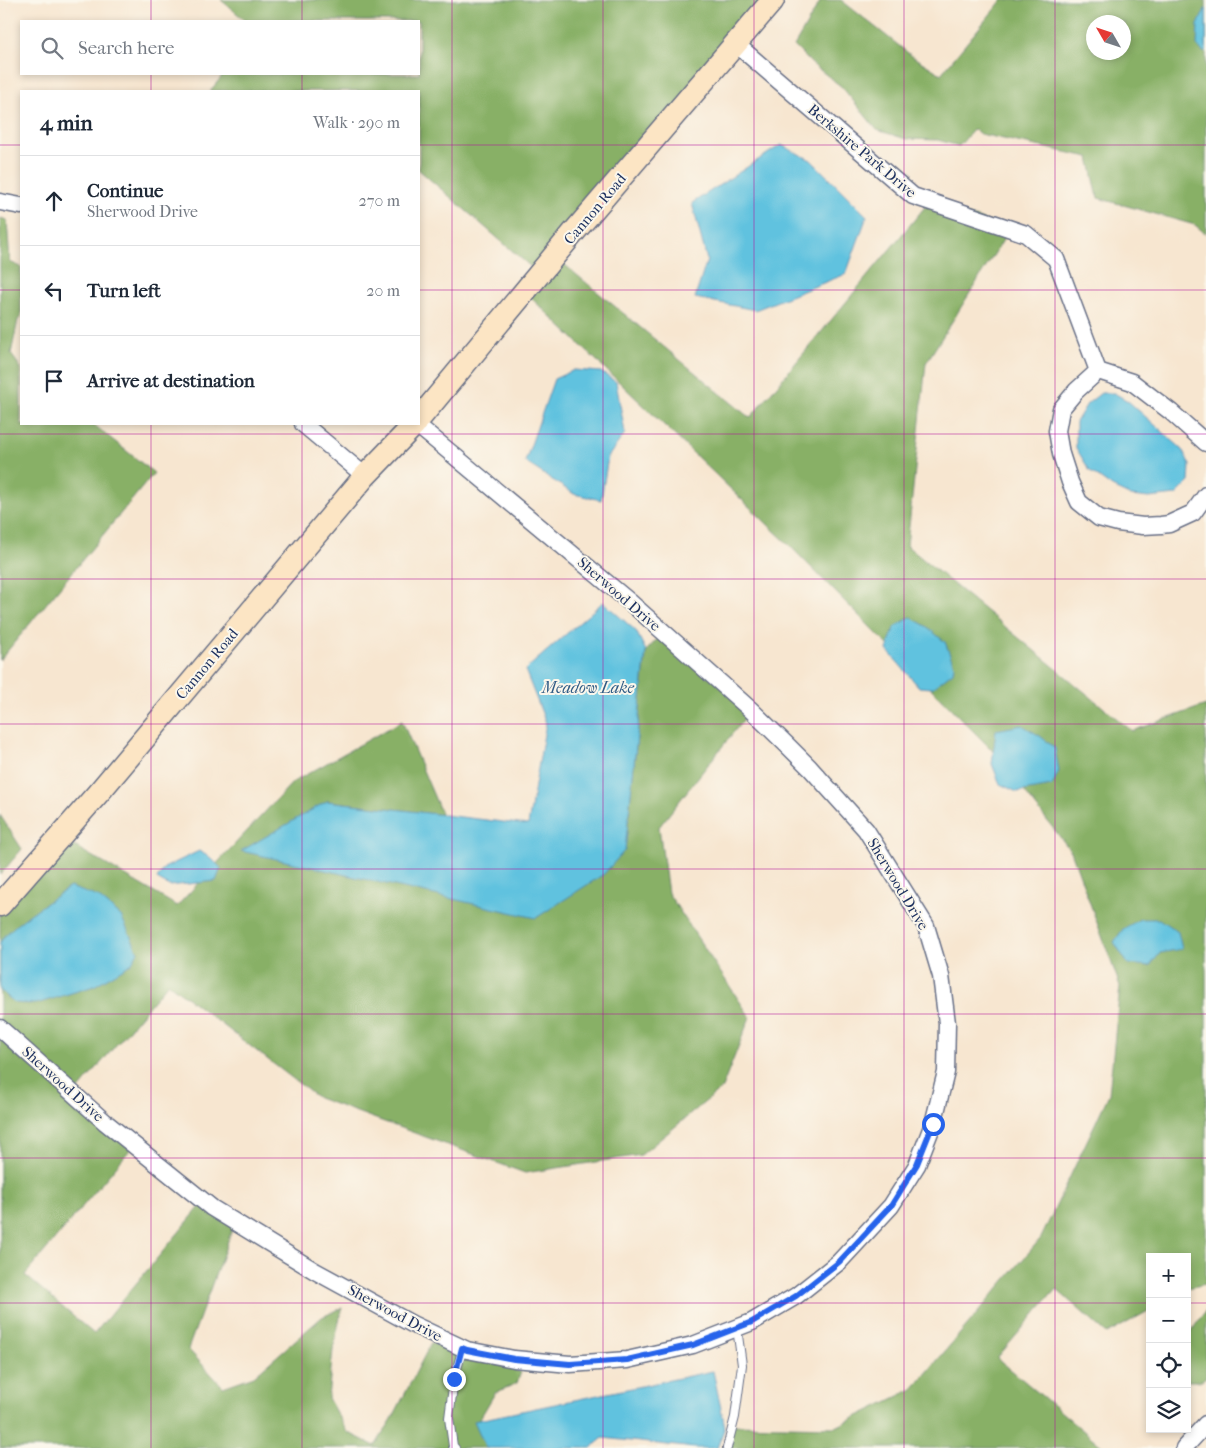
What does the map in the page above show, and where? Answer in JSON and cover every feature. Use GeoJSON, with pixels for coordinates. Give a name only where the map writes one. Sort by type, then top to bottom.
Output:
{"type":"FeatureCollection","features":[{"type":"Feature","properties":{"kind":"main road","name":"Cannon Road"},"geometry":{"type":"LineString","coordinates":[[420,418],[773,0]]}},
{"type":"Feature","properties":{"kind":"main road","name":"Cannon Road"},"geometry":{"type":"LineString","coordinates":[[0,905],[100,791],[365,476],[415,425]]}},
{"type":"Feature","properties":{"kind":"street","name":"Berkshire Park Drive"},"geometry":{"type":"LineString","coordinates":[[736,44],[913,196],[1026,234],[1056,259],[1098,371]]}},
{"type":"Feature","properties":{"kind":"street"},"geometry":{"type":"LineString","coordinates":[[0,202],[20,206]]}},
{"type":"Feature","properties":{"kind":"street"},"geometry":{"type":"LineString","coordinates":[[1206,443],[1171,412],[1132,382],[1098,371],[1076,391],[1061,409],[1057,430],[1061,454],[1079,502],[1099,518],[1118,523],[1143,526],[1169,524],[1193,513],[1206,494]]}},
{"type":"Feature","properties":{"kind":"street"},"geometry":{"type":"LineString","coordinates":[[304,425],[365,476]]}},
{"type":"Feature","properties":{"kind":"street","name":"Sherwood Drive"},"geometry":{"type":"LineString","coordinates":[[0,1028],[105,1122],[212,1208],[315,1271],[412,1324],[467,1350],[514,1359],[570,1364],[627,1360],[693,1345],[752,1322],[796,1296],[839,1262],[891,1206],[917,1164],[933,1124],[946,1072],[948,1024],[941,976],[926,926],[866,830],[804,762],[751,710],[631,603],[417,425]]}},
{"type":"Feature","properties":{"kind":"street"},"geometry":{"type":"LineString","coordinates":[[1184,1448],[1206,1424]]}},
{"type":"Feature","properties":{"kind":"lane"},"geometry":{"type":"LineString","coordinates":[[727,1448],[735,1417],[742,1365],[738,1328]]}},
{"type":"Feature","properties":{"kind":"lane"},"geometry":{"type":"LineString","coordinates":[[455,1448],[448,1418],[454,1379],[462,1348]]}},
{"type":"Feature","properties":{"kind":"green space"},"geometry":{"type":"Polygon","coordinates":[[[221,0],[773,0],[554,256],[750,418],[929,202],[1010,229],[926,363],[907,546],[1132,731],[1206,705],[1206,1284],[1191,1287],[1191,1253],[1146,1253],[1146,1312],[1107,1334],[1056,1289],[997,1358],[1104,1448],[727,1448],[733,1425],[836,1427],[913,1389],[1041,1238],[1109,1094],[1120,986],[1071,851],[991,749],[785,541],[525,292],[539,274],[420,171],[420,90],[211,90],[223,75],[420,75],[420,20],[245,20],[221,0]]]}},
{"type":"Feature","properties":{"kind":"green space"},"geometry":{"type":"Polygon","coordinates":[[[821,0],[841,0],[912,56],[941,74],[1002,0],[1206,0],[1206,234],[1195,225],[1098,198],[1089,157],[980,134],[974,129],[959,146],[938,140],[906,139],[877,130],[842,87],[811,63],[794,46],[821,0]]]}},
{"type":"Feature","properties":{"kind":"green space"},"geometry":{"type":"Polygon","coordinates":[[[0,218],[7,220],[10,262],[20,267],[20,318],[11,354],[20,367],[20,425],[94,425],[154,473],[0,660],[0,218]]]}},
{"type":"Feature","properties":{"kind":"green space"},"geometry":{"type":"Polygon","coordinates":[[[664,632],[751,710],[659,827],[668,893],[750,1017],[722,1088],[641,1155],[525,1173],[318,1098],[168,983],[75,1094],[134,1145],[25,1275],[94,1334],[204,1202],[235,1222],[188,1349],[223,1387],[254,1376],[322,1317],[342,1308],[333,1350],[328,1398],[347,1432],[375,1446],[392,1419],[431,1343],[521,1372],[517,1383],[495,1393],[479,1420],[488,1448],[0,1448],[0,905],[59,837],[177,906],[293,782],[402,721],[442,815],[327,801],[625,850],[646,651],[664,632]]]}},
{"type":"Feature","properties":{"kind":"green space"},"geometry":{"type":"Polygon","coordinates":[[[0,815],[22,849],[0,875],[0,815]]]}},
{"type":"Feature","properties":{"kind":"green space"},"geometry":{"type":"Polygon","coordinates":[[[1206,1310],[1206,1377],[1200,1381],[1191,1381],[1191,1332],[1206,1310]]]}},
{"type":"Feature","properties":{"kind":"water"},"geometry":{"type":"Polygon","coordinates":[[[1205,9],[1206,52],[1203,52],[1197,45],[1198,25],[1205,9]]]}},
{"type":"Feature","properties":{"kind":"water"},"geometry":{"type":"Polygon","coordinates":[[[781,145],[811,160],[867,216],[846,274],[755,310],[695,298],[707,260],[692,203],[781,145]]]}},
{"type":"Feature","properties":{"kind":"water"},"geometry":{"type":"Polygon","coordinates":[[[574,370],[601,372],[616,382],[625,433],[608,457],[601,500],[574,494],[525,462],[554,379],[574,370]]]}},
{"type":"Feature","properties":{"kind":"water"},"geometry":{"type":"Polygon","coordinates":[[[1101,393],[1114,393],[1128,401],[1182,449],[1190,465],[1189,482],[1176,495],[1149,498],[1131,496],[1112,487],[1090,471],[1076,448],[1076,422],[1087,404],[1101,393]]]}},
{"type":"Feature","properties":{"kind":"water","name":"Meadow Lake"},"geometry":{"type":"Polygon","coordinates":[[[603,602],[636,631],[646,651],[625,850],[604,874],[536,918],[241,851],[327,801],[528,825],[546,723],[525,670],[603,602]]]}},
{"type":"Feature","properties":{"kind":"water"},"geometry":{"type":"Polygon","coordinates":[[[910,617],[926,626],[945,642],[954,665],[953,672],[932,688],[919,687],[887,650],[894,628],[910,617]]]}},
{"type":"Feature","properties":{"kind":"water"},"geometry":{"type":"Polygon","coordinates":[[[1022,725],[1055,748],[1059,771],[1052,786],[1017,792],[1000,784],[992,764],[996,730],[1022,725]]]}},
{"type":"Feature","properties":{"kind":"water"},"geometry":{"type":"Polygon","coordinates":[[[199,851],[211,858],[221,868],[216,881],[169,886],[157,879],[164,868],[199,851]]]}},
{"type":"Feature","properties":{"kind":"water"},"geometry":{"type":"Polygon","coordinates":[[[70,887],[98,897],[121,916],[138,952],[131,964],[94,986],[36,1004],[15,1003],[0,990],[0,943],[11,929],[21,921],[70,887]]]}},
{"type":"Feature","properties":{"kind":"water"},"geometry":{"type":"Polygon","coordinates":[[[1140,919],[1159,919],[1178,932],[1182,949],[1160,953],[1150,966],[1128,964],[1114,942],[1123,929],[1140,919]]]}},
{"type":"Feature","properties":{"kind":"water"},"geometry":{"type":"Polygon","coordinates":[[[713,1371],[725,1427],[717,1448],[696,1448],[603,1438],[591,1448],[486,1448],[474,1421],[713,1371]]]}},
{"type":"Feature","properties":{"kind":"route"},"geometry":{"type":"LineString","coordinates":[[454,1379],[462,1348],[514,1359],[570,1364],[627,1360],[693,1345],[752,1322],[796,1296],[839,1262],[891,1206],[917,1164],[933,1124]]}}]}
